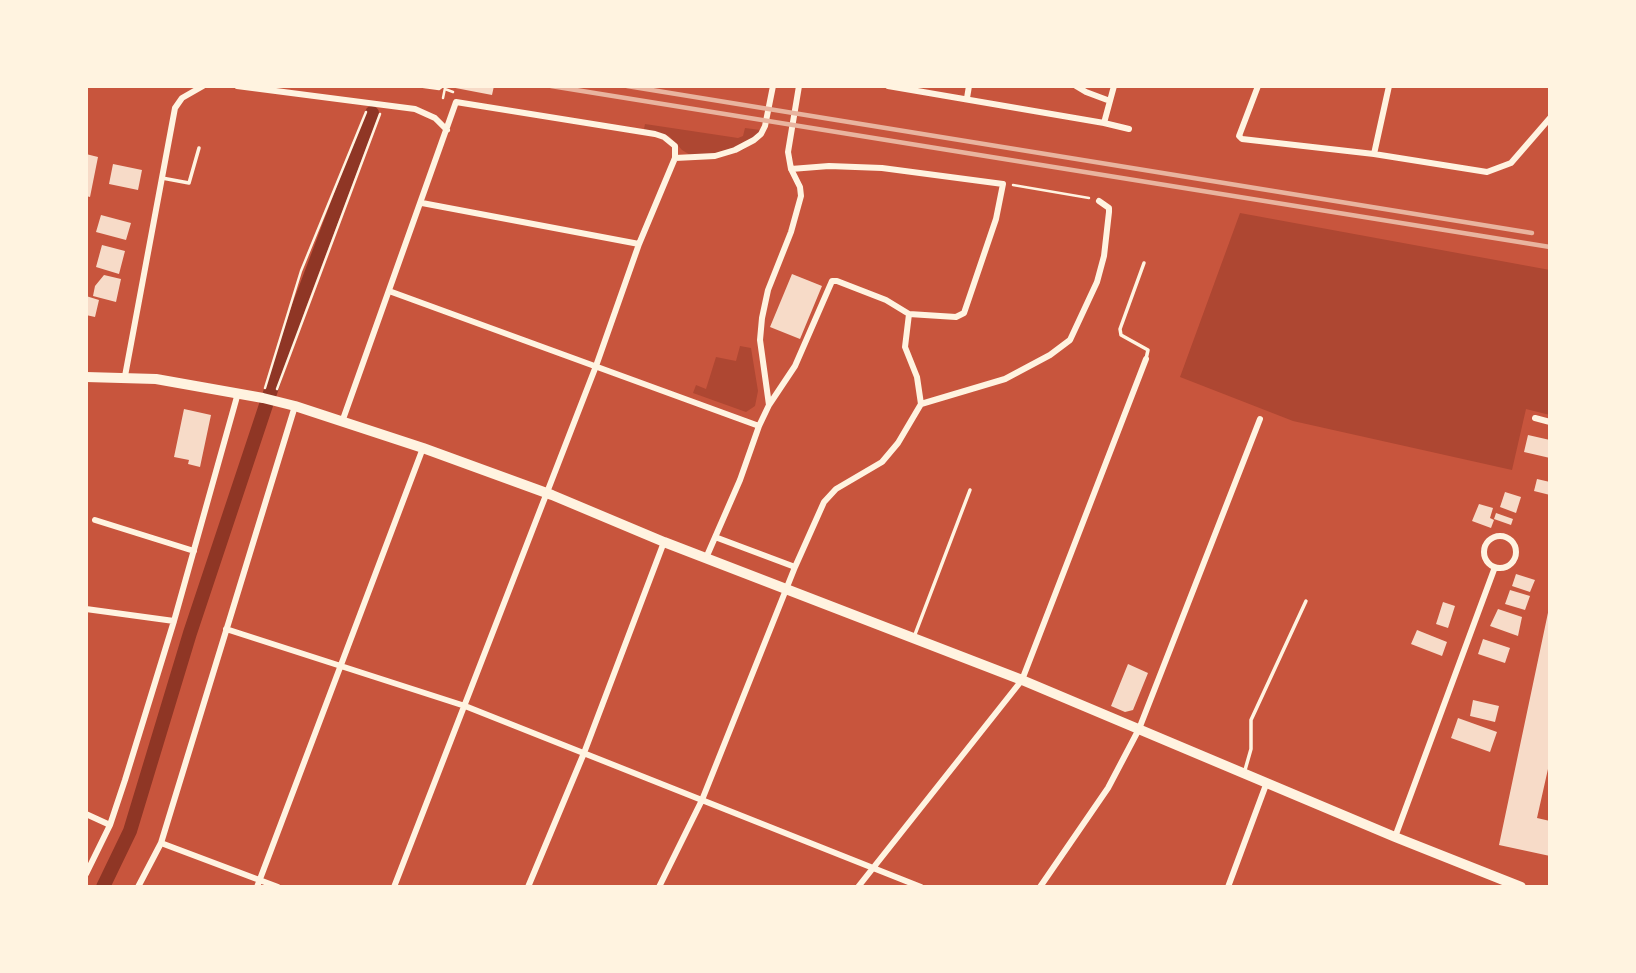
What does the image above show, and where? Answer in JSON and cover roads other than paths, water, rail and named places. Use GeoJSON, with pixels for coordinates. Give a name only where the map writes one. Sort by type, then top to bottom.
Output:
{"type":"FeatureCollection","features":[{"type":"Feature","properties":{"kind":"main road"},"geometry":{"type":"LineString","coordinates":[[86,377],[125,376],[156,379],[295,405],[423,448],[1021,680],[1521,887]]}},
{"type":"Feature","properties":{"kind":"street"},"geometry":{"type":"LineString","coordinates":[[125,376],[175,108],[183,98],[203,86]]}},
{"type":"Feature","properties":{"kind":"street"},"geometry":{"type":"LineString","coordinates":[[237,86],[370,102],[423,112],[447,130]]}},
{"type":"Feature","properties":{"kind":"street"},"geometry":{"type":"LineString","coordinates":[[675,158],[715,156],[754,140],[765,126],[773,86]]}},
{"type":"Feature","properties":{"kind":"street"},"geometry":{"type":"LineString","coordinates":[[769,405],[760,340],[762,318],[768,290],[791,233],[801,196],[788,152],[799,86]]}},
{"type":"Feature","properties":{"kind":"street"},"geometry":{"type":"LineString","coordinates":[[888,86],[1129,129]]}},
{"type":"Feature","properties":{"kind":"street"},"geometry":{"type":"LineString","coordinates":[[967,98],[969,86]]}},
{"type":"Feature","properties":{"kind":"street"},"geometry":{"type":"LineString","coordinates":[[1076,86],[1110,101]]}},
{"type":"Feature","properties":{"kind":"street"},"geometry":{"type":"LineString","coordinates":[[1104,123],[1114,86]]}},
{"type":"Feature","properties":{"kind":"street"},"geometry":{"type":"LineString","coordinates":[[1258,86],[1239,135],[1242,139],[1374,154],[1487,172],[1511,163],[1550,118]]}},
{"type":"Feature","properties":{"kind":"street"},"geometry":{"type":"LineString","coordinates":[[1374,154],[1390,86]]}},
{"type":"Feature","properties":{"kind":"street"},"geometry":{"type":"LineString","coordinates":[[342,422],[456,102],[655,134],[675,146],[675,158],[639,244],[596,366],[394,887]]}},
{"type":"Feature","properties":{"kind":"street"},"geometry":{"type":"LineString","coordinates":[[705,558],[740,480],[759,426],[801,355],[832,281],[886,300],[909,314],[956,317],[964,313],[996,219],[1003,184],[882,168],[829,166],[791,169]]}},
{"type":"Feature","properties":{"kind":"street"},"geometry":{"type":"LineString","coordinates":[[921,404],[1005,379],[1050,355],[1070,340],[1097,282],[1104,256],[1109,208],[1099,201]]}},
{"type":"Feature","properties":{"kind":"street"},"geometry":{"type":"LineString","coordinates":[[422,203],[639,244]]}},
{"type":"Feature","properties":{"kind":"street"},"geometry":{"type":"LineString","coordinates":[[389,291],[759,426]]}},
{"type":"Feature","properties":{"kind":"street"},"geometry":{"type":"LineString","coordinates":[[659,887],[702,800],[795,568],[828,495],[882,462],[898,443],[921,404],[917,377],[905,347],[909,314]]}},
{"type":"Feature","properties":{"kind":"street"},"geometry":{"type":"LineString","coordinates":[[858,887],[1021,680],[1146,359]]}},
{"type":"Feature","properties":{"kind":"street"},"geometry":{"type":"LineString","coordinates":[[86,874],[110,825],[174,621],[238,393]]}},
{"type":"Feature","properties":{"kind":"street"},"geometry":{"type":"LineString","coordinates":[[138,887],[160,843],[295,405]]}},
{"type":"Feature","properties":{"kind":"street"},"geometry":{"type":"LineString","coordinates":[[1535,418],[1550,422]]}},
{"type":"Feature","properties":{"kind":"street"},"geometry":{"type":"LineString","coordinates":[[1040,887],[1108,788],[1139,729],[1260,419]]}},
{"type":"Feature","properties":{"kind":"street"},"geometry":{"type":"LineString","coordinates":[[257,887],[423,448]]}},
{"type":"Feature","properties":{"kind":"street"},"geometry":{"type":"LineString","coordinates":[[95,520],[194,551]]}},
{"type":"Feature","properties":{"kind":"street"},"geometry":{"type":"LineString","coordinates":[[715,537],[795,568]]}},
{"type":"Feature","properties":{"kind":"street"},"geometry":{"type":"LineString","coordinates":[[1504,537],[1516,548],[1515,560],[1506,567],[1495,567],[1486,559],[1485,548],[1492,539],[1504,537]]}},
{"type":"Feature","properties":{"kind":"street"},"geometry":{"type":"LineString","coordinates":[[528,887],[584,753],[664,542]]}},
{"type":"Feature","properties":{"kind":"street"},"geometry":{"type":"LineString","coordinates":[[1395,837],[1495,567]]}},
{"type":"Feature","properties":{"kind":"street"},"geometry":{"type":"LineString","coordinates":[[86,609],[174,621]]}},
{"type":"Feature","properties":{"kind":"street"},"geometry":{"type":"LineString","coordinates":[[226,629],[466,706],[921,887]]}},
{"type":"Feature","properties":{"kind":"street"},"geometry":{"type":"LineString","coordinates":[[1228,887],[1268,782]]}},
{"type":"Feature","properties":{"kind":"street"},"geometry":{"type":"LineString","coordinates":[[86,814],[110,825]]}},
{"type":"Feature","properties":{"kind":"street"},"geometry":{"type":"LineString","coordinates":[[160,843],[278,887]]}},
{"type":"Feature","properties":{"kind":"lane"},"geometry":{"type":"LineString","coordinates":[[163,178],[190,183],[199,148]]}},
{"type":"Feature","properties":{"kind":"lane"},"geometry":{"type":"LineString","coordinates":[[1144,263],[1120,330],[1121,335],[1148,350],[1146,359]]}},
{"type":"Feature","properties":{"kind":"lane"},"geometry":{"type":"LineString","coordinates":[[914,639],[970,490]]}},
{"type":"Feature","properties":{"kind":"lane"},"geometry":{"type":"LineString","coordinates":[[1244,772],[1251,749],[1251,720],[1306,601]]}},
{"type":"Feature","properties":{"kind":"waterway"},"geometry":{"type":"LineString","coordinates":[[103,887],[130,831],[190,633],[299,306],[372,113]]}},
{"type":"Feature","properties":{"kind":"railway"},"geometry":{"type":"LineString","coordinates":[[551,86],[1550,247]]}},
{"type":"Feature","properties":{"kind":"railway"},"geometry":{"type":"LineString","coordinates":[[627,86],[1532,233]]}}]}
